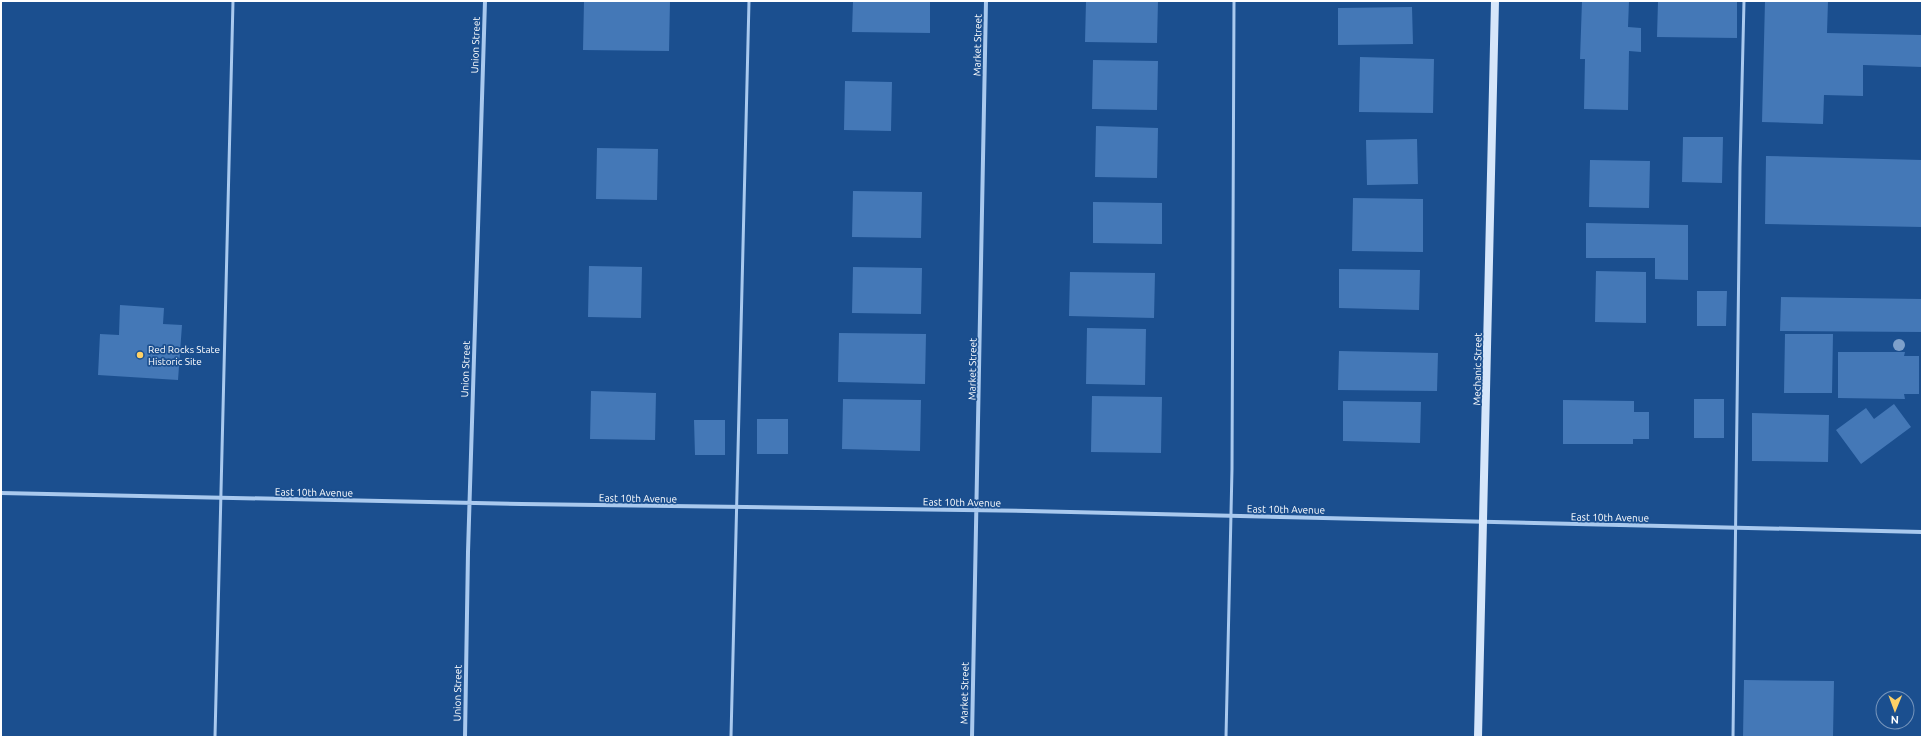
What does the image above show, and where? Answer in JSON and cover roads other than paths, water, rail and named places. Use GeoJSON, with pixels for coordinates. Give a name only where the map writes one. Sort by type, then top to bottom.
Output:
{"type":"FeatureCollection","features":[{"type":"Feature","properties":{"kind":"street","name":"Union Street"},"geometry":{"type":"LineString","coordinates":[[465,737],[469,503],[485,1]]}},
{"type":"Feature","properties":{"kind":"street","name":"Market Street"},"geometry":{"type":"LineString","coordinates":[[972,737],[986,1]]}},
{"type":"Feature","properties":{"kind":"street","name":"Mechanic Street"},"geometry":{"type":"LineString","coordinates":[[1478,737],[1495,1]]}},
{"type":"Feature","properties":{"kind":"street","name":"East 10th Avenue"},"geometry":{"type":"LineString","coordinates":[[1,493],[469,503],[977,510],[1922,532]]}},
{"type":"Feature","properties":{"kind":"lane"},"geometry":{"type":"LineString","coordinates":[[215,737],[233,1]]}},
{"type":"Feature","properties":{"kind":"lane"},"geometry":{"type":"LineString","coordinates":[[731,737],[749,1]]}},
{"type":"Feature","properties":{"kind":"lane"},"geometry":{"type":"LineString","coordinates":[[1226,737],[1231,516],[1234,1]]}},
{"type":"Feature","properties":{"kind":"lane"},"geometry":{"type":"LineString","coordinates":[[1734,737],[1740,167],[1744,1]]}},
{"type":"Feature","properties":{"kind":"place","name":"Red Rocks State Historic Site"},"geometry":{"type":"Point","coordinates":[140,355]}}]}
